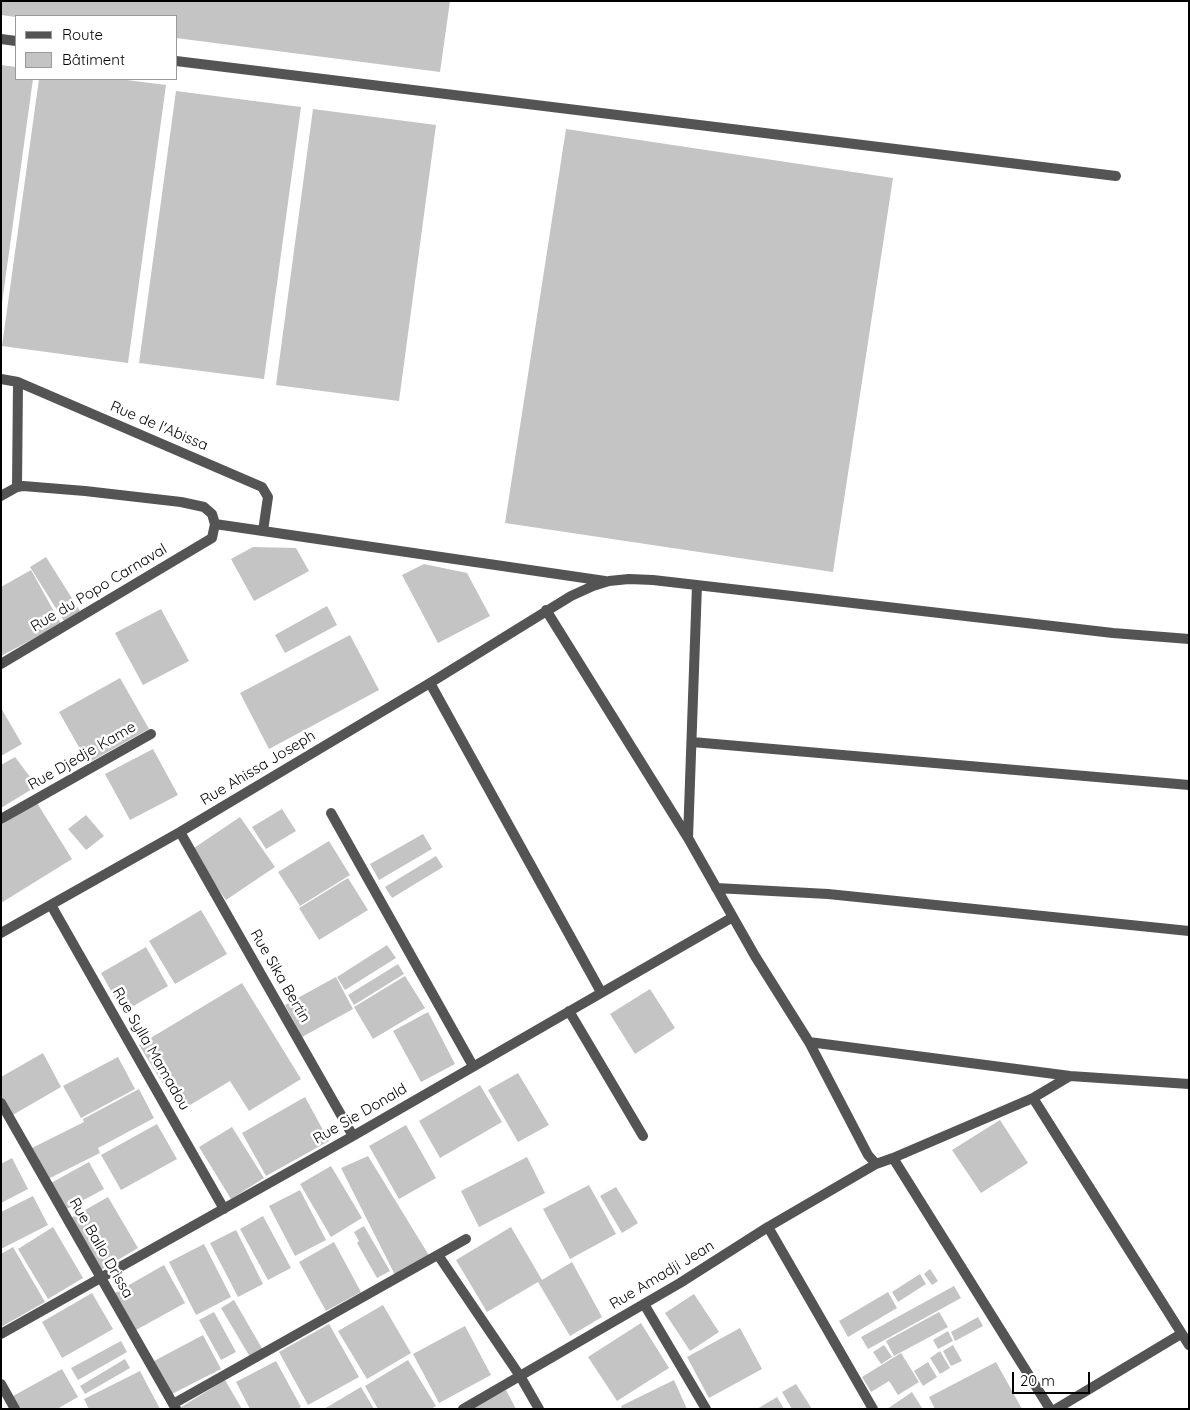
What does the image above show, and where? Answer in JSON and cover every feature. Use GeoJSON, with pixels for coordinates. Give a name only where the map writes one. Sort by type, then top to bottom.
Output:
{"type":"FeatureCollection","features":[{"type":"Feature","properties":{"kind":"street"},"geometry":{"type":"LineString","coordinates":[[1,39],[15,41]]}},
{"type":"Feature","properties":{"kind":"street"},"geometry":{"type":"LineString","coordinates":[[178,61],[1116,176]]}},
{"type":"Feature","properties":{"kind":"street","name":"Rue de l'Abissa"},"geometry":{"type":"LineString","coordinates":[[1,379],[18,382],[262,487],[268,497],[263,531]]}},
{"type":"Feature","properties":{"kind":"street"},"geometry":{"type":"LineString","coordinates":[[18,382],[9,492],[23,486],[181,502],[204,506],[212,514],[215,524],[609,581],[637,579],[1189,639]]}},
{"type":"Feature","properties":{"kind":"street","name":"Rue du Popo Carnaval"},"geometry":{"type":"LineString","coordinates":[[1,664],[212,538],[215,524]]}},
{"type":"Feature","properties":{"kind":"street","name":"Rue Ahissa Joseph"},"geometry":{"type":"LineString","coordinates":[[1,933],[180,832],[430,683],[546,610],[571,596],[609,581]]}},
{"type":"Feature","properties":{"kind":"street"},"geometry":{"type":"LineString","coordinates":[[688,838],[697,585]]}},
{"type":"Feature","properties":{"kind":"street"},"geometry":{"type":"LineString","coordinates":[[546,610],[688,838],[755,956],[809,1042],[868,1154],[876,1164]]}},
{"type":"Feature","properties":{"kind":"street"},"geometry":{"type":"LineString","coordinates":[[430,683],[602,992]]}},
{"type":"Feature","properties":{"kind":"street","name":"Rue Djedje Kame"},"geometry":{"type":"LineString","coordinates":[[1,820],[151,734]]}},
{"type":"Feature","properties":{"kind":"street"},"geometry":{"type":"LineString","coordinates":[[692,742],[1189,785]]}},
{"type":"Feature","properties":{"kind":"street"},"geometry":{"type":"LineString","coordinates":[[332,813],[473,1066]]}},
{"type":"Feature","properties":{"kind":"street","name":"Rue Sika Bertin"},"geometry":{"type":"LineString","coordinates":[[180,832],[353,1136]]}},
{"type":"Feature","properties":{"kind":"street"},"geometry":{"type":"LineString","coordinates":[[716,888],[828,894],[1189,931]]}},
{"type":"Feature","properties":{"kind":"street","name":"Rue Sylla Mamadou"},"geometry":{"type":"LineString","coordinates":[[51,905],[224,1209]]}},
{"type":"Feature","properties":{"kind":"street","name":"Rue Sie Donald"},"geometry":{"type":"LineString","coordinates":[[1,1334],[353,1136],[733,916]]}},
{"type":"Feature","properties":{"kind":"street"},"geometry":{"type":"LineString","coordinates":[[569,1011],[643,1136]]}},
{"type":"Feature","properties":{"kind":"street"},"geometry":{"type":"LineString","coordinates":[[809,1042],[1070,1076],[1189,1084]]}},
{"type":"Feature","properties":{"kind":"street","name":"Rue Amadji Jean"},"geometry":{"type":"LineString","coordinates":[[463,1409],[644,1304],[876,1164],[1033,1098],[1070,1076]]}},
{"type":"Feature","properties":{"kind":"street"},"geometry":{"type":"LineString","coordinates":[[1033,1098],[1189,1345]]}},
{"type":"Feature","properties":{"kind":"street","name":"Rue Ballo Drissa"},"geometry":{"type":"LineString","coordinates":[[1,1103],[174,1407]]}},
{"type":"Feature","properties":{"kind":"street"},"geometry":{"type":"LineString","coordinates":[[893,1158],[1050,1409]]}},
{"type":"Feature","properties":{"kind":"street"},"geometry":{"type":"LineString","coordinates":[[768,1228],[874,1409]]}},
{"type":"Feature","properties":{"kind":"street"},"geometry":{"type":"LineString","coordinates":[[174,1407],[466,1239]]}},
{"type":"Feature","properties":{"kind":"street"},"geometry":{"type":"LineString","coordinates":[[438,1255],[520,1376],[539,1409]]}},
{"type":"Feature","properties":{"kind":"street"},"geometry":{"type":"LineString","coordinates":[[644,1304],[706,1409]]}},
{"type":"Feature","properties":{"kind":"street"},"geometry":{"type":"LineString","coordinates":[[1056,1409],[1181,1334]]}},
{"type":"Feature","properties":{"kind":"street"},"geometry":{"type":"LineString","coordinates":[[1,1384],[15,1409]]}},
{"type":"Feature","properties":{"kind":"building"},"geometry":{"type":"Polygon","coordinates":[[[1,1],[450,1],[440,72],[178,38],[178,15],[15,15],[15,17],[1,15],[1,1]]]}},
{"type":"Feature","properties":{"kind":"building"},"geometry":{"type":"Polygon","coordinates":[[[1,65],[15,67],[15,80],[33,80],[2,303],[1,65]]]}},
{"type":"Feature","properties":{"kind":"building"},"geometry":{"type":"Polygon","coordinates":[[[39,80],[127,80],[166,85],[128,363],[2,346],[39,80]]]}},
{"type":"Feature","properties":{"kind":"building"},"geometry":{"type":"Polygon","coordinates":[[[176,91],[301,107],[264,379],[139,363],[176,91]]]}},
{"type":"Feature","properties":{"kind":"building"},"geometry":{"type":"Polygon","coordinates":[[[313,109],[436,125],[399,401],[276,385],[313,109]]]}},
{"type":"Feature","properties":{"kind":"building"},"geometry":{"type":"Polygon","coordinates":[[[566,129],[893,178],[833,572],[505,523],[566,129]]]}},
{"type":"Feature","properties":{"kind":"building"},"geometry":{"type":"Polygon","coordinates":[[[253,547],[296,548],[309,571],[254,601],[231,559],[253,547]]]}},
{"type":"Feature","properties":{"kind":"building"},"geometry":{"type":"Polygon","coordinates":[[[46,557],[80,611],[64,621],[30,567],[46,557]]]}},
{"type":"Feature","properties":{"kind":"building"},"geometry":{"type":"Polygon","coordinates":[[[424,564],[467,573],[490,616],[438,643],[402,575],[424,564]]]}},
{"type":"Feature","properties":{"kind":"building"},"geometry":{"type":"Polygon","coordinates":[[[31,570],[61,624],[1,656],[1,587],[31,570]]]}},
{"type":"Feature","properties":{"kind":"building"},"geometry":{"type":"Polygon","coordinates":[[[327,606],[337,625],[285,653],[275,635],[327,606]]]}},
{"type":"Feature","properties":{"kind":"building"},"geometry":{"type":"Polygon","coordinates":[[[161,609],[189,661],[143,685],[115,633],[161,609]]]}},
{"type":"Feature","properties":{"kind":"building"},"geometry":{"type":"Polygon","coordinates":[[[350,635],[379,690],[269,749],[240,693],[350,635]]]}},
{"type":"Feature","properties":{"kind":"building"},"geometry":{"type":"Polygon","coordinates":[[[120,678],[149,729],[88,763],[59,712],[120,678]]]}},
{"type":"Feature","properties":{"kind":"building"},"geometry":{"type":"Polygon","coordinates":[[[1,708],[22,744],[1,756],[1,708]]]}},
{"type":"Feature","properties":{"kind":"building"},"geometry":{"type":"Polygon","coordinates":[[[153,749],[178,795],[130,820],[105,774],[153,749]]]}},
{"type":"Feature","properties":{"kind":"building"},"geometry":{"type":"Polygon","coordinates":[[[15,757],[37,786],[1,808],[1,765],[15,757]]]}},
{"type":"Feature","properties":{"kind":"building"},"geometry":{"type":"Polygon","coordinates":[[[37,803],[72,859],[1,903],[1,825],[37,803]]]}},
{"type":"Feature","properties":{"kind":"building"},"geometry":{"type":"Polygon","coordinates":[[[282,809],[296,831],[266,849],[252,827],[282,809]]]}},
{"type":"Feature","properties":{"kind":"building"},"geometry":{"type":"Polygon","coordinates":[[[86,815],[104,836],[86,850],[68,829],[86,815]]]}},
{"type":"Feature","properties":{"kind":"building"},"geometry":{"type":"Polygon","coordinates":[[[240,817],[275,867],[226,900],[191,850],[240,817]]]}},
{"type":"Feature","properties":{"kind":"building"},"geometry":{"type":"Polygon","coordinates":[[[423,834],[432,849],[379,880],[370,864],[423,834]]]}},
{"type":"Feature","properties":{"kind":"building"},"geometry":{"type":"Polygon","coordinates":[[[329,841],[350,875],[300,906],[278,872],[329,841]]]}},
{"type":"Feature","properties":{"kind":"building"},"geometry":{"type":"Polygon","coordinates":[[[436,856],[443,867],[392,898],[385,887],[436,856]]]}},
{"type":"Feature","properties":{"kind":"building"},"geometry":{"type":"Polygon","coordinates":[[[348,878],[368,910],[319,940],[299,908],[348,878]]]}},
{"type":"Feature","properties":{"kind":"building"},"geometry":{"type":"Polygon","coordinates":[[[201,910],[227,954],[175,984],[149,941],[201,910]]]}},
{"type":"Feature","properties":{"kind":"building"},"geometry":{"type":"Polygon","coordinates":[[[387,945],[396,958],[345,990],[337,977],[387,945]]]}},
{"type":"Feature","properties":{"kind":"building"},"geometry":{"type":"Polygon","coordinates":[[[146,947],[168,986],[123,1012],[101,973],[146,947]]]}},
{"type":"Feature","properties":{"kind":"building"},"geometry":{"type":"Polygon","coordinates":[[[398,964],[404,974],[354,1005],[348,995],[398,964]]]}},
{"type":"Feature","properties":{"kind":"building"},"geometry":{"type":"Polygon","coordinates":[[[405,976],[425,1008],[373,1039],[354,1007],[405,976]]]}},
{"type":"Feature","properties":{"kind":"building"},"geometry":{"type":"Polygon","coordinates":[[[336,977],[353,1009],[302,1037],[285,1005],[336,977]]]}},
{"type":"Feature","properties":{"kind":"building"},"geometry":{"type":"Polygon","coordinates":[[[242,983],[301,1079],[249,1111],[230,1081],[180,1111],[139,1045],[242,983]]]}},
{"type":"Feature","properties":{"kind":"building"},"geometry":{"type":"Polygon","coordinates":[[[650,989],[675,1028],[635,1054],[610,1014],[650,989]]]}},
{"type":"Feature","properties":{"kind":"building"},"geometry":{"type":"Polygon","coordinates":[[[428,1012],[455,1064],[421,1082],[393,1031],[428,1012]]]}},
{"type":"Feature","properties":{"kind":"building"},"geometry":{"type":"Polygon","coordinates":[[[43,1053],[61,1087],[11,1116],[1,1099],[1,1077],[43,1053]]]}},
{"type":"Feature","properties":{"kind":"building"},"geometry":{"type":"Polygon","coordinates":[[[118,1057],[135,1089],[81,1118],[63,1086],[118,1057]]]}},
{"type":"Feature","properties":{"kind":"building"},"geometry":{"type":"Polygon","coordinates":[[[518,1073],[549,1125],[518,1142],[488,1090],[518,1073]]]}},
{"type":"Feature","properties":{"kind":"building"},"geometry":{"type":"Polygon","coordinates":[[[480,1085],[502,1122],[440,1158],[419,1121],[480,1085]]]}},
{"type":"Feature","properties":{"kind":"building"},"geometry":{"type":"Polygon","coordinates":[[[139,1089],[154,1118],[98,1148],[100,1153],[46,1180],[30,1149],[84,1122],[83,1119],[139,1089]]]}},
{"type":"Feature","properties":{"kind":"building"},"geometry":{"type":"Polygon","coordinates":[[[305,1097],[329,1141],[266,1176],[242,1133],[305,1097]]]}},
{"type":"Feature","properties":{"kind":"building"},"geometry":{"type":"Polygon","coordinates":[[[1000,1120],[1028,1163],[981,1193],[952,1150],[1000,1120]]]}},
{"type":"Feature","properties":{"kind":"building"},"geometry":{"type":"Polygon","coordinates":[[[157,1124],[177,1159],[121,1190],[101,1155],[157,1124]]]}},
{"type":"Feature","properties":{"kind":"building"},"geometry":{"type":"Polygon","coordinates":[[[406,1125],[436,1178],[399,1199],[369,1146],[406,1125]]]}},
{"type":"Feature","properties":{"kind":"building"},"geometry":{"type":"Polygon","coordinates":[[[232,1127],[264,1178],[231,1199],[199,1147],[232,1127]]]}},
{"type":"Feature","properties":{"kind":"building"},"geometry":{"type":"Polygon","coordinates":[[[368,1156],[430,1257],[395,1275],[341,1168],[368,1156]]]}},
{"type":"Feature","properties":{"kind":"building"},"geometry":{"type":"Polygon","coordinates":[[[527,1157],[545,1193],[479,1227],[461,1191],[527,1157]]]}},
{"type":"Feature","properties":{"kind":"building"},"geometry":{"type":"Polygon","coordinates":[[[12,1158],[28,1189],[1,1203],[1,1164],[12,1158]]]}},
{"type":"Feature","properties":{"kind":"building"},"geometry":{"type":"Polygon","coordinates":[[[89,1162],[104,1189],[65,1210],[51,1183],[89,1162]]]}},
{"type":"Feature","properties":{"kind":"building"},"geometry":{"type":"Polygon","coordinates":[[[331,1166],[362,1218],[331,1237],[300,1184],[331,1166]]]}},
{"type":"Feature","properties":{"kind":"building"},"geometry":{"type":"Polygon","coordinates":[[[589,1185],[616,1234],[570,1259],[543,1209],[589,1185]]]}},
{"type":"Feature","properties":{"kind":"building"},"geometry":{"type":"Polygon","coordinates":[[[616,1187],[638,1223],[622,1233],[600,1196],[616,1187]]]}},
{"type":"Feature","properties":{"kind":"building"},"geometry":{"type":"Polygon","coordinates":[[[300,1190],[326,1240],[295,1256],[269,1206],[300,1190]]]}},
{"type":"Feature","properties":{"kind":"building"},"geometry":{"type":"Polygon","coordinates":[[[33,1196],[48,1225],[1,1249],[1,1212],[33,1196]]]}},
{"type":"Feature","properties":{"kind":"building"},"geometry":{"type":"Polygon","coordinates":[[[108,1197],[138,1248],[101,1270],[71,1218],[108,1197]]]}},
{"type":"Feature","properties":{"kind":"building"},"geometry":{"type":"Polygon","coordinates":[[[263,1216],[291,1268],[268,1280],[240,1229],[263,1216]]]}},
{"type":"Feature","properties":{"kind":"building"},"geometry":{"type":"Polygon","coordinates":[[[364,1226],[390,1271],[377,1278],[357,1243],[359,1241],[354,1232],[364,1226]]]}},
{"type":"Feature","properties":{"kind":"building"},"geometry":{"type":"Polygon","coordinates":[[[53,1227],[83,1278],[48,1299],[18,1249],[53,1227]]]}},
{"type":"Feature","properties":{"kind":"building"},"geometry":{"type":"Polygon","coordinates":[[[511,1227],[542,1280],[572,1262],[602,1317],[570,1336],[538,1282],[487,1312],[456,1260],[511,1227]]]}},
{"type":"Feature","properties":{"kind":"building"},"geometry":{"type":"Polygon","coordinates":[[[236,1230],[263,1284],[238,1297],[210,1243],[236,1230]]]}},
{"type":"Feature","properties":{"kind":"building"},"geometry":{"type":"Polygon","coordinates":[[[334,1242],[361,1292],[326,1311],[299,1262],[334,1242]]]}},
{"type":"Feature","properties":{"kind":"building"},"geometry":{"type":"Polygon","coordinates":[[[204,1244],[231,1297],[196,1315],[169,1262],[204,1244]]]}},
{"type":"Feature","properties":{"kind":"building"},"geometry":{"type":"Polygon","coordinates":[[[13,1247],[45,1302],[1,1327],[1,1254],[13,1247]]]}},
{"type":"Feature","properties":{"kind":"building"},"geometry":{"type":"Polygon","coordinates":[[[164,1265],[185,1303],[136,1330],[115,1293],[164,1265]]]}},
{"type":"Feature","properties":{"kind":"building"},"geometry":{"type":"Polygon","coordinates":[[[930,1269],[938,1281],[932,1285],[924,1274],[930,1269]]]}},
{"type":"Feature","properties":{"kind":"building"},"geometry":{"type":"Polygon","coordinates":[[[920,1274],[926,1284],[898,1302],[892,1292],[920,1274]]]}},
{"type":"Feature","properties":{"kind":"building"},"geometry":{"type":"Polygon","coordinates":[[[954,1286],[961,1298],[868,1349],[861,1337],[954,1286]]]}},
{"type":"Feature","properties":{"kind":"building"},"geometry":{"type":"Polygon","coordinates":[[[888,1292],[897,1308],[848,1337],[839,1321],[888,1292]]]}},
{"type":"Feature","properties":{"kind":"building"},"geometry":{"type":"Polygon","coordinates":[[[92,1293],[113,1329],[62,1358],[42,1322],[92,1293]]]}},
{"type":"Feature","properties":{"kind":"building"},"geometry":{"type":"Polygon","coordinates":[[[694,1294],[719,1332],[690,1351],[665,1313],[694,1294]]]}},
{"type":"Feature","properties":{"kind":"building"},"geometry":{"type":"Polygon","coordinates":[[[234,1300],[263,1350],[250,1357],[221,1308],[234,1300]]]}},
{"type":"Feature","properties":{"kind":"building"},"geometry":{"type":"Polygon","coordinates":[[[383,1305],[411,1353],[367,1379],[338,1331],[383,1305]]]}},
{"type":"Feature","properties":{"kind":"building"},"geometry":{"type":"Polygon","coordinates":[[[214,1312],[236,1352],[221,1360],[199,1320],[214,1312]]]}},
{"type":"Feature","properties":{"kind":"building"},"geometry":{"type":"Polygon","coordinates":[[[939,1312],[948,1327],[894,1356],[886,1341],[939,1312]]]}},
{"type":"Feature","properties":{"kind":"building"},"geometry":{"type":"Polygon","coordinates":[[[978,1317],[983,1326],[955,1341],[951,1332],[978,1317]]]}},
{"type":"Feature","properties":{"kind":"building"},"geometry":{"type":"Polygon","coordinates":[[[641,1323],[669,1368],[617,1401],[588,1357],[641,1323]]]}},
{"type":"Feature","properties":{"kind":"building"},"geometry":{"type":"Polygon","coordinates":[[[329,1324],[359,1377],[308,1405],[279,1352],[329,1324]]]}},
{"type":"Feature","properties":{"kind":"building"},"geometry":{"type":"Polygon","coordinates":[[[465,1326],[491,1375],[439,1403],[413,1354],[465,1326]]]}},
{"type":"Feature","properties":{"kind":"building"},"geometry":{"type":"Polygon","coordinates":[[[740,1328],[762,1369],[709,1398],[687,1357],[740,1328]]]}},
{"type":"Feature","properties":{"kind":"building"},"geometry":{"type":"Polygon","coordinates":[[[948,1331],[953,1341],[938,1349],[933,1340],[948,1331]]]}},
{"type":"Feature","properties":{"kind":"building"},"geometry":{"type":"Polygon","coordinates":[[[203,1335],[221,1369],[172,1394],[154,1361],[203,1335]]]}},
{"type":"Feature","properties":{"kind":"building"},"geometry":{"type":"Polygon","coordinates":[[[121,1341],[127,1352],[78,1380],[71,1368],[121,1341]]]}},
{"type":"Feature","properties":{"kind":"building"},"geometry":{"type":"Polygon","coordinates":[[[884,1345],[892,1357],[881,1364],[873,1352],[884,1345]]]}},
{"type":"Feature","properties":{"kind":"building"},"geometry":{"type":"Polygon","coordinates":[[[953,1345],[962,1361],[951,1366],[943,1351],[953,1345]]]}},
{"type":"Feature","properties":{"kind":"building"},"geometry":{"type":"Polygon","coordinates":[[[940,1351],[950,1368],[940,1374],[930,1358],[940,1351]]]}},
{"type":"Feature","properties":{"kind":"building"},"geometry":{"type":"Polygon","coordinates":[[[901,1353],[919,1382],[898,1395],[889,1381],[871,1392],[862,1377],[901,1353]]]}},
{"type":"Feature","properties":{"kind":"building"},"geometry":{"type":"Polygon","coordinates":[[[125,1359],[130,1368],[85,1394],[80,1386],[125,1359]]]}},
{"type":"Feature","properties":{"kind":"building"},"geometry":{"type":"Polygon","coordinates":[[[408,1360],[436,1406],[431,1409],[378,1409],[365,1386],[408,1360]]]}},
{"type":"Feature","properties":{"kind":"building"},"geometry":{"type":"Polygon","coordinates":[[[276,1361],[301,1407],[297,1409],[250,1409],[236,1382],[276,1361]]]}},
{"type":"Feature","properties":{"kind":"building"},"geometry":{"type":"Polygon","coordinates":[[[928,1362],[937,1377],[923,1386],[914,1371],[928,1362]]]}},
{"type":"Feature","properties":{"kind":"building"},"geometry":{"type":"Polygon","coordinates":[[[996,1362],[1022,1409],[935,1409],[929,1397],[996,1362]]]}},
{"type":"Feature","properties":{"kind":"building"},"geometry":{"type":"Polygon","coordinates":[[[62,1369],[78,1397],[57,1409],[20,1409],[13,1396],[62,1369]]]}},
{"type":"Feature","properties":{"kind":"building"},"geometry":{"type":"Polygon","coordinates":[[[140,1371],[160,1409],[89,1409],[84,1399],[140,1371]]]}},
{"type":"Feature","properties":{"kind":"building"},"geometry":{"type":"Polygon","coordinates":[[[225,1380],[242,1409],[178,1409],[225,1380]]]}},
{"type":"Feature","properties":{"kind":"building"},"geometry":{"type":"Polygon","coordinates":[[[674,1380],[687,1409],[622,1409],[621,1406],[674,1380]]]}},
{"type":"Feature","properties":{"kind":"building"},"geometry":{"type":"Polygon","coordinates":[[[796,1384],[812,1409],[792,1409],[782,1392],[796,1384]]]}},
{"type":"Feature","properties":{"kind":"building"},"geometry":{"type":"Polygon","coordinates":[[[361,1387],[374,1409],[324,1409],[361,1387]]]}},
{"type":"Feature","properties":{"kind":"building"},"geometry":{"type":"Polygon","coordinates":[[[506,1390],[516,1409],[470,1409],[506,1390]]]}},
{"type":"Feature","properties":{"kind":"building"},"geometry":{"type":"Polygon","coordinates":[[[912,1392],[922,1408],[887,1409],[912,1392]]]}},
{"type":"Feature","properties":{"kind":"building"},"geometry":{"type":"Polygon","coordinates":[[[777,1397],[784,1409],[757,1409],[777,1397]]]}}]}
